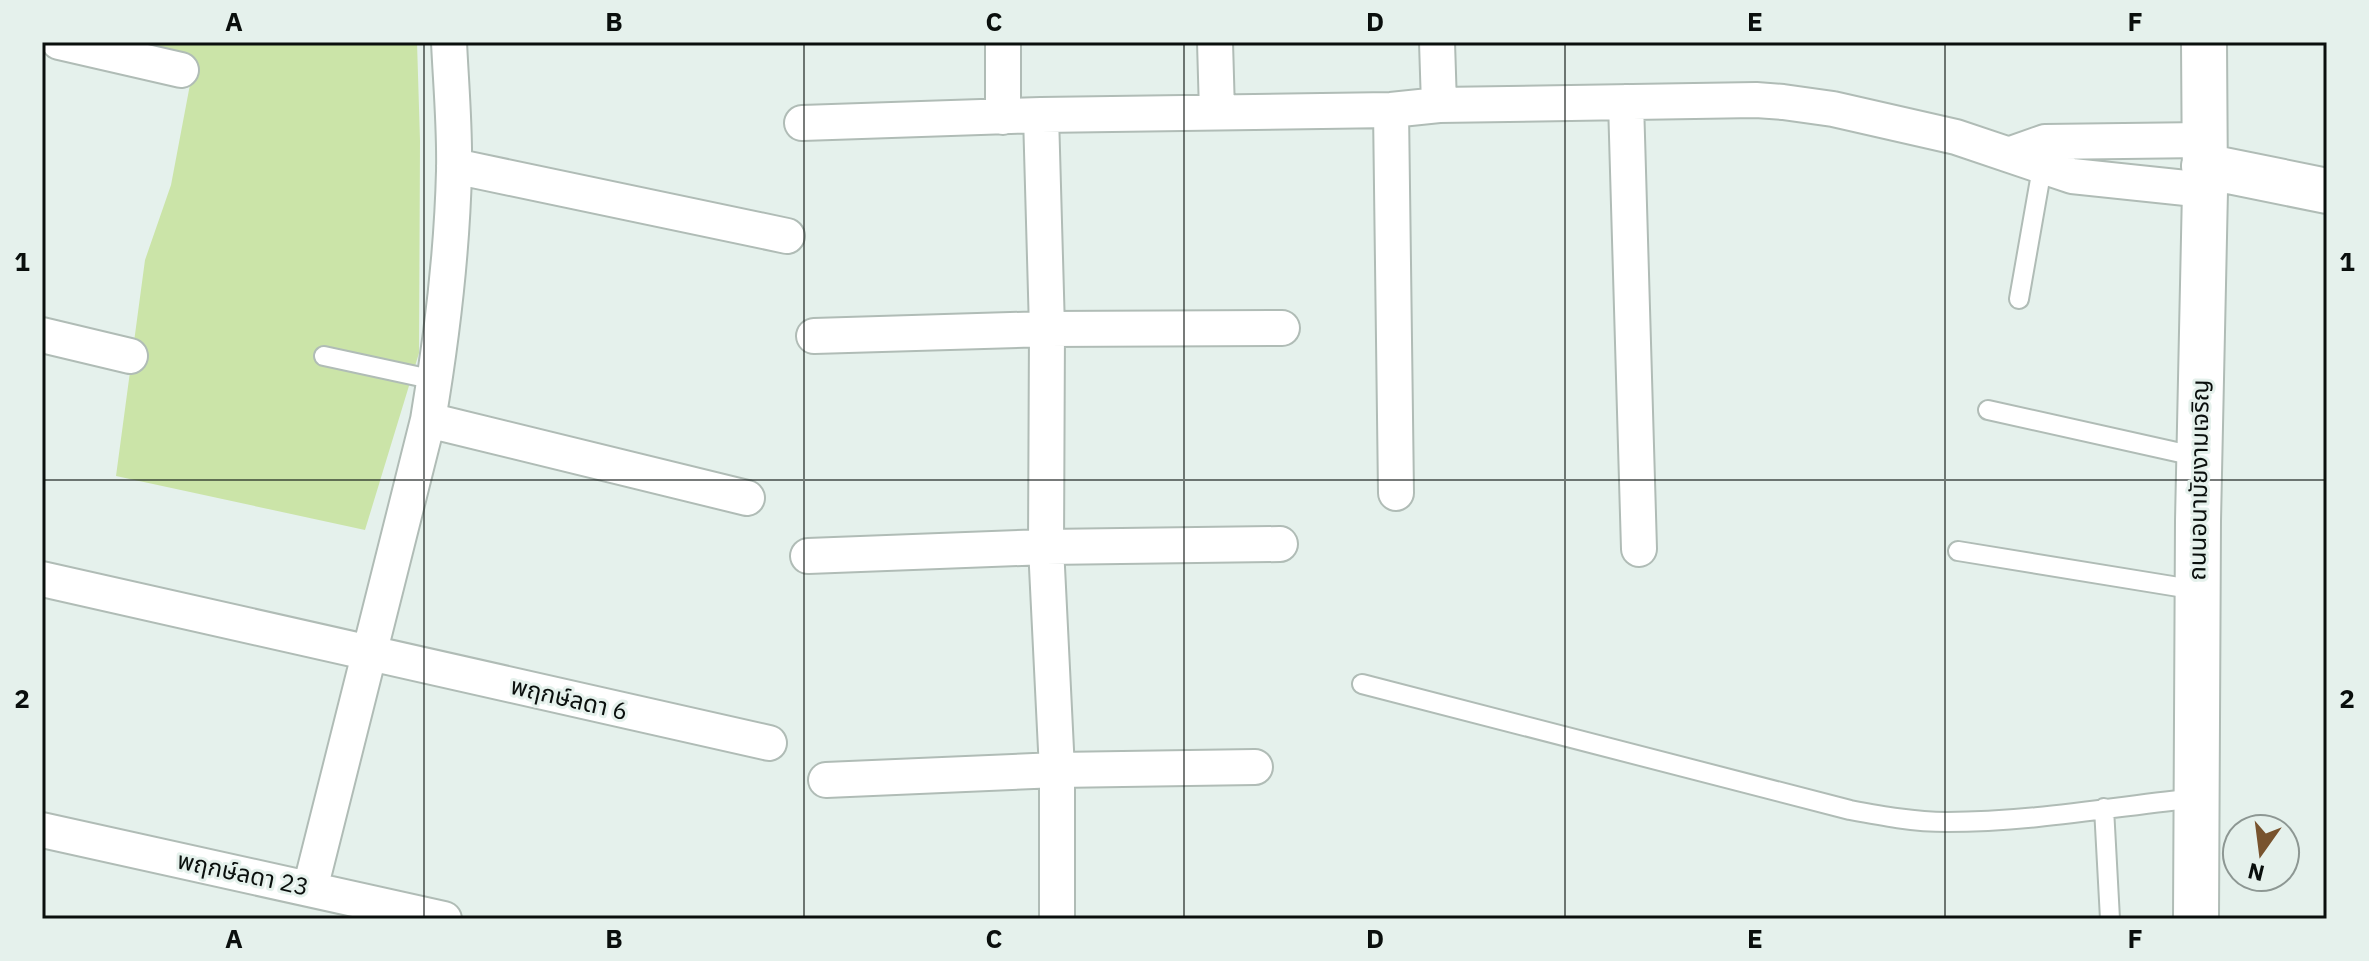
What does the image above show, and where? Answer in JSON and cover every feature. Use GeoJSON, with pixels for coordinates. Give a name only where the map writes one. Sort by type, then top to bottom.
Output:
{"type":"FeatureCollection","features":[{"type":"Feature","properties":{"kind":"street"},"geometry":{"type":"LineString","coordinates":[[59,42],[181,70]]}},
{"type":"Feature","properties":{"kind":"street"},"geometry":{"type":"LineString","coordinates":[[310,889],[428,420],[435,380],[449,269],[454,166],[449,42]]}},
{"type":"Feature","properties":{"kind":"street"},"geometry":{"type":"LineString","coordinates":[[1003,42],[1003,117]]}},
{"type":"Feature","properties":{"kind":"street"},"geometry":{"type":"LineString","coordinates":[[1215,42],[1217,112]]}},
{"type":"Feature","properties":{"kind":"street"},"geometry":{"type":"LineString","coordinates":[[1437,42],[1439,105]]}},
{"type":"Feature","properties":{"kind":"street","name":"ถนนอนามัยงามเจริญ"},"geometry":{"type":"LineString","coordinates":[[2196,919],[2204,42]]}},
{"type":"Feature","properties":{"kind":"street"},"geometry":{"type":"LineString","coordinates":[[1626,102],[1639,549]]}},
{"type":"Feature","properties":{"kind":"street"},"geometry":{"type":"LineString","coordinates":[[802,123],[1041,115],[1391,110],[1439,105],[1783,102],[1833,109],[2011,154],[2204,165],[2327,191]]}},
{"type":"Feature","properties":{"kind":"street"},"geometry":{"type":"LineString","coordinates":[[1391,110],[1396,493]]}},
{"type":"Feature","properties":{"kind":"street"},"geometry":{"type":"LineString","coordinates":[[1041,115],[1047,329],[1046,547],[1057,770],[1057,919]]}},
{"type":"Feature","properties":{"kind":"street"},"geometry":{"type":"LineString","coordinates":[[2044,155],[2072,176],[2204,165]]}},
{"type":"Feature","properties":{"kind":"street"},"geometry":{"type":"LineString","coordinates":[[454,166],[787,236]]}},
{"type":"Feature","properties":{"kind":"street"},"geometry":{"type":"LineString","coordinates":[[814,336],[1047,329],[1282,328]]}},
{"type":"Feature","properties":{"kind":"street"},"geometry":{"type":"LineString","coordinates":[[42,335],[130,356]]}},
{"type":"Feature","properties":{"kind":"street"},"geometry":{"type":"LineString","coordinates":[[428,420],[747,498]]}},
{"type":"Feature","properties":{"kind":"street"},"geometry":{"type":"LineString","coordinates":[[808,556],[1046,547],[1280,544]]}},
{"type":"Feature","properties":{"kind":"street","name":"พฤกษ์ลดา 6"},"geometry":{"type":"LineString","coordinates":[[42,579],[769,743]]}},
{"type":"Feature","properties":{"kind":"street"},"geometry":{"type":"LineString","coordinates":[[826,780],[1057,770],[1255,767]]}},
{"type":"Feature","properties":{"kind":"street","name":"พฤกษ์ลดา 23"},"geometry":{"type":"LineString","coordinates":[[42,830],[444,919]]}},
{"type":"Feature","properties":{"kind":"lane"},"geometry":{"type":"LineString","coordinates":[[2019,299],[2044,155]]}},
{"type":"Feature","properties":{"kind":"lane"},"geometry":{"type":"LineString","coordinates":[[324,356],[435,380]]}},
{"type":"Feature","properties":{"kind":"lane"},"geometry":{"type":"LineString","coordinates":[[1988,410],[2199,457]]}},
{"type":"Feature","properties":{"kind":"lane"},"geometry":{"type":"LineString","coordinates":[[1958,551],[2197,590]]}},
{"type":"Feature","properties":{"kind":"lane"},"geometry":{"type":"LineString","coordinates":[[1362,684],[1850,810],[1894,818],[1945,822],[2014,819],[2196,798]]}},
{"type":"Feature","properties":{"kind":"lane"},"geometry":{"type":"LineString","coordinates":[[2104,808],[2110,919]]}},
{"type":"Feature","properties":{"kind":"green space"},"geometry":{"type":"Polygon","coordinates":[[[132,42],[417,42],[419,353],[365,530],[116,476],[145,260],[171,185],[195,58],[132,42]]]}}]}
